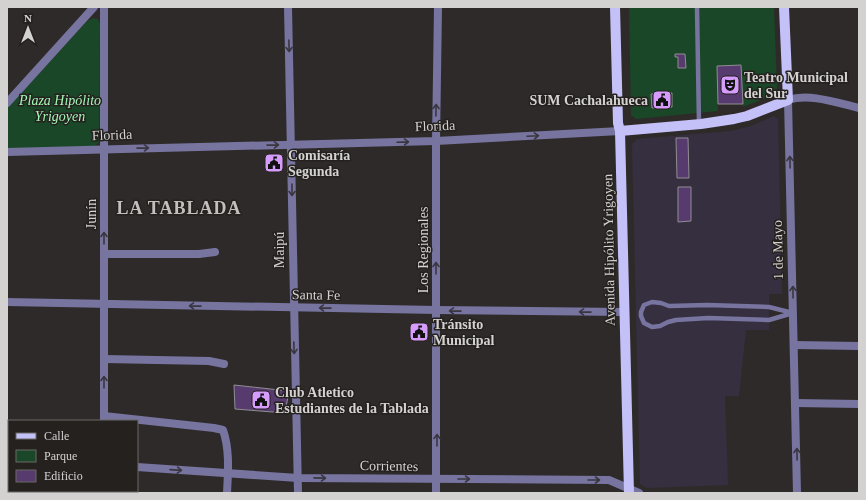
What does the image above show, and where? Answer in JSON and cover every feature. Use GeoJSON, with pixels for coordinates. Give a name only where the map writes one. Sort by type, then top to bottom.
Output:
{"type":"FeatureCollection","features":[{"type":"Feature","properties":{"kind":"main road","name":"Avenida Hipólito Yrigoyen"},"geometry":{"type":"LineString","coordinates":[[615,7],[618,123],[620,131],[629,491]]}},
{"type":"Feature","properties":{"kind":"main road","name":"1 de Mayo"},"geometry":{"type":"LineString","coordinates":[[784,7],[788,100]]}},
{"type":"Feature","properties":{"kind":"main road","name":"Florida"},"geometry":{"type":"LineString","coordinates":[[620,131],[700,124],[747,116],[788,100]]}},
{"type":"Feature","properties":{"kind":"street"},"geometry":{"type":"LineString","coordinates":[[7,103],[94,7]]}},
{"type":"Feature","properties":{"kind":"street","name":"Junín"},"geometry":{"type":"LineString","coordinates":[[104,7],[104,419]]}},
{"type":"Feature","properties":{"kind":"street","name":"Maipú"},"geometry":{"type":"LineString","coordinates":[[288,7],[298,493]]}},
{"type":"Feature","properties":{"kind":"street","name":"Los Regionales"},"geometry":{"type":"LineString","coordinates":[[436,493],[436,141],[438,7]]}},
{"type":"Feature","properties":{"kind":"street","name":"Florida"},"geometry":{"type":"LineString","coordinates":[[788,100],[797,97],[807,97],[859,108]]}},
{"type":"Feature","properties":{"kind":"street","name":"1 de Mayo"},"geometry":{"type":"LineString","coordinates":[[788,100],[797,493]]}},
{"type":"Feature","properties":{"kind":"street","name":"Florida"},"geometry":{"type":"LineString","coordinates":[[7,152],[436,141],[620,131]]}},
{"type":"Feature","properties":{"kind":"street"},"geometry":{"type":"LineString","coordinates":[[104,254],[199,254],[214,252]]}},
{"type":"Feature","properties":{"kind":"street","name":"Santa Fe"},"geometry":{"type":"LineString","coordinates":[[7,302],[293,308],[624,312]]}},
{"type":"Feature","properties":{"kind":"street"},"geometry":{"type":"LineString","coordinates":[[794,344],[859,346]]}},
{"type":"Feature","properties":{"kind":"street"},"geometry":{"type":"LineString","coordinates":[[104,359],[209,361],[224,364]]}},
{"type":"Feature","properties":{"kind":"street"},"geometry":{"type":"LineString","coordinates":[[796,403],[859,404]]}},
{"type":"Feature","properties":{"kind":"street"},"geometry":{"type":"LineString","coordinates":[[104,419],[116,420]]}},
{"type":"Feature","properties":{"kind":"street"},"geometry":{"type":"LineString","coordinates":[[138,422],[223,430],[226,439],[228,474],[227,493]]}},
{"type":"Feature","properties":{"kind":"street","name":"Corrientes"},"geometry":{"type":"LineString","coordinates":[[138,467],[298,478],[609,480],[629,491],[639,493]]}},
{"type":"Feature","properties":{"kind":"lane"},"geometry":{"type":"LineString","coordinates":[[697,7],[700,124]]}},
{"type":"Feature","properties":{"kind":"lane"},"geometry":{"type":"LineString","coordinates":[[652,302],[669,306],[707,305],[769,308],[793,313],[769,320],[708,318],[676,320],[660,326],[652,327],[644,323],[641,316],[644,305],[652,302]]}},
{"type":"Feature","properties":{"kind":"shaded area"},"geometry":{"type":"Polygon","coordinates":[[[774,116],[778,119],[782,294],[769,294],[769,330],[746,330],[739,396],[725,396],[728,485],[647,488],[640,484],[632,144],[637,139],[731,131],[751,126],[774,116]]]}},
{"type":"Feature","properties":{"kind":"green space"},"geometry":{"type":"Polygon","coordinates":[[[629,7],[774,7],[777,88],[773,95],[743,107],[741,65],[717,66],[718,111],[636,119],[631,115],[629,7]]]}},
{"type":"Feature","properties":{"kind":"green space","name":"Plaza Hipólito Yrigoyen"},"geometry":{"type":"Polygon","coordinates":[[[93,18],[98,19],[100,24],[99,142],[94,147],[7,149],[7,108],[87,21],[93,18]]]}},
{"type":"Feature","properties":{"kind":"building"},"geometry":{"type":"Polygon","coordinates":[[[675,54],[685,54],[686,68],[678,68],[678,57],[675,57],[675,54]]]}},
{"type":"Feature","properties":{"kind":"building","name":"Teatro Municipal del Sur"},"geometry":{"type":"Polygon","coordinates":[[[741,65],[743,104],[718,104],[717,66],[741,65]]]}},
{"type":"Feature","properties":{"kind":"building","name":"SUM Cachalahueca"},"geometry":{"type":"Polygon","coordinates":[[[672,93],[672,107],[652,108],[651,94],[672,93]]]}},
{"type":"Feature","properties":{"kind":"building"},"geometry":{"type":"Polygon","coordinates":[[[676,138],[688,138],[689,178],[677,178],[676,138]]]}},
{"type":"Feature","properties":{"kind":"building"},"geometry":{"type":"Polygon","coordinates":[[[678,187],[691,187],[691,221],[678,222],[678,187]]]}},
{"type":"Feature","properties":{"kind":"building","name":"Club Atletico Estudiantes de la Tablada"},"geometry":{"type":"Polygon","coordinates":[[[234,385],[289,391],[285,413],[235,409],[234,385]]]}},
{"type":"Feature","properties":{"kind":"place","name":"Teatro Municipal del Sur"},"geometry":{"type":"Point","coordinates":[730,85]}},
{"type":"Feature","properties":{"kind":"place","name":"SUM Cachalahueca"},"geometry":{"type":"Point","coordinates":[662,100]}},
{"type":"Feature","properties":{"kind":"place","name":"Comisaría Segunda"},"geometry":{"type":"Point","coordinates":[274,163]}},
{"type":"Feature","properties":{"kind":"place","name":"Tránsito Municipal"},"geometry":{"type":"Point","coordinates":[419,332]}},
{"type":"Feature","properties":{"kind":"place","name":"Club Atletico Estudiantes de la Tablada"},"geometry":{"type":"Point","coordinates":[261,400]}},
{"type":"Feature","properties":{"kind":"district","name":"LA TABLADA"},"geometry":{"type":"Point","coordinates":[179,208]}}]}
